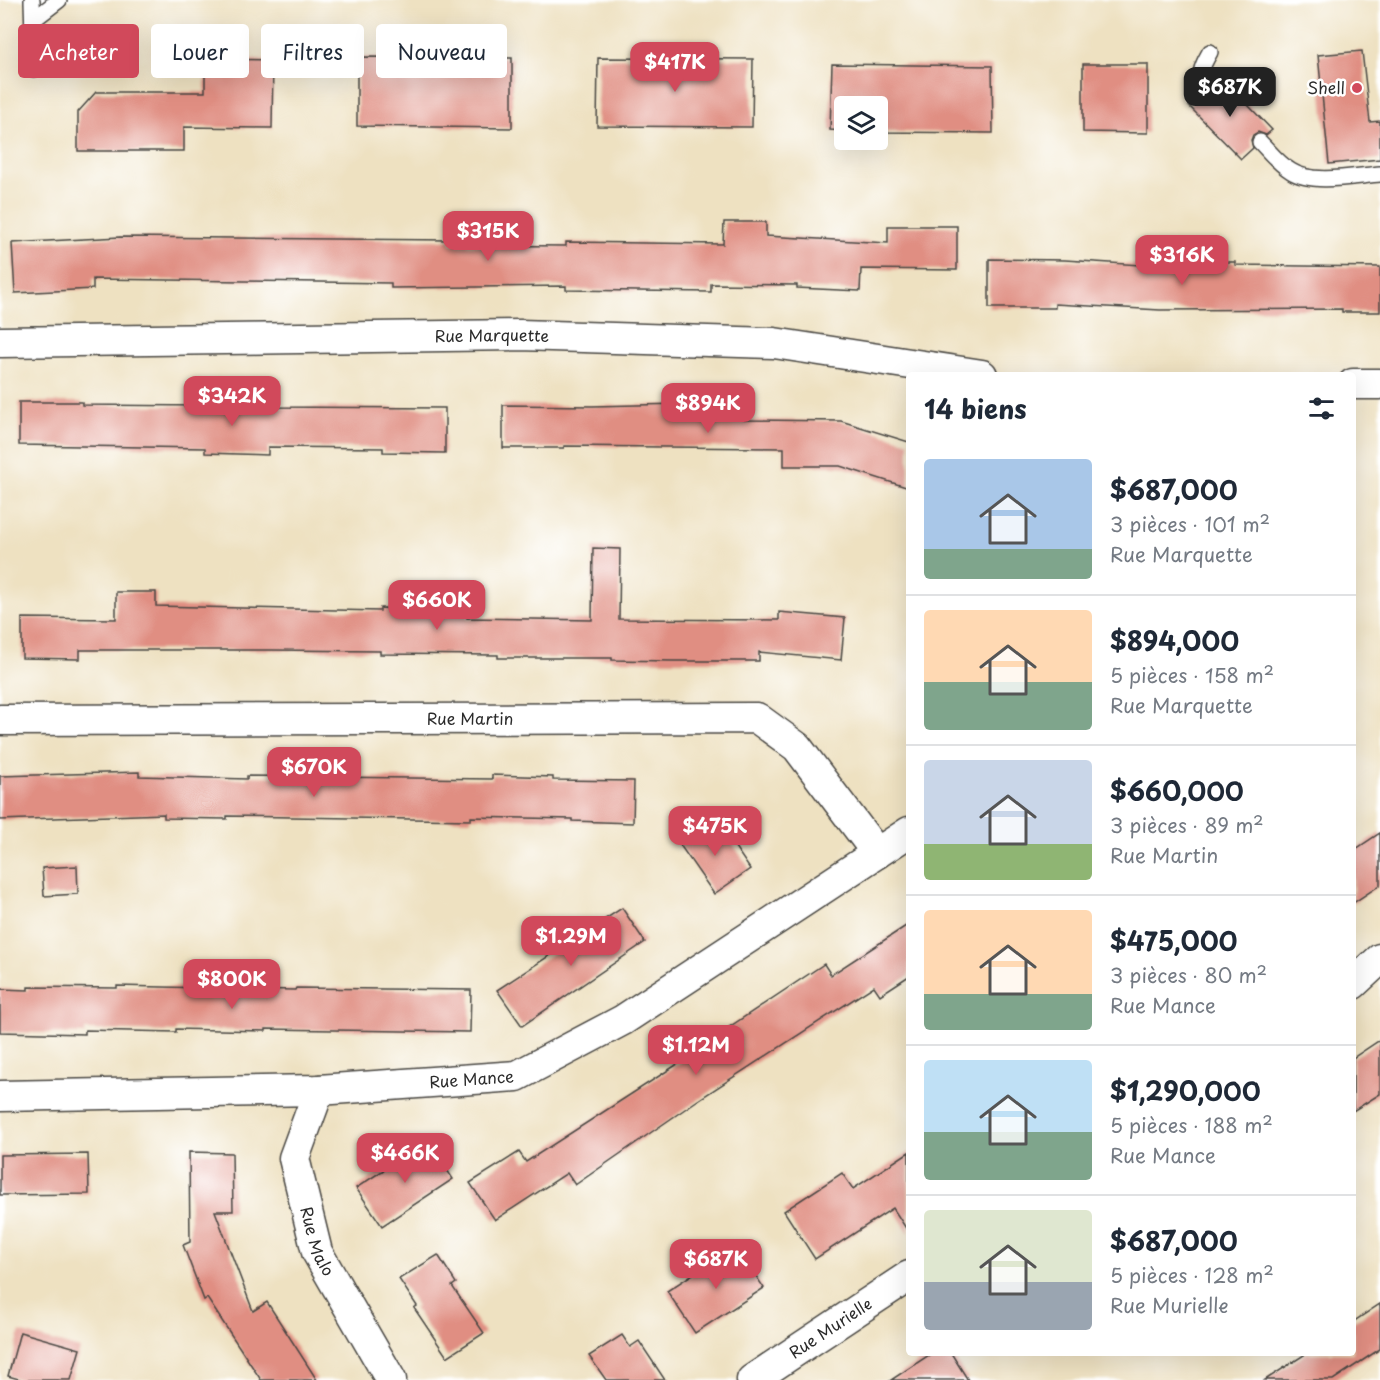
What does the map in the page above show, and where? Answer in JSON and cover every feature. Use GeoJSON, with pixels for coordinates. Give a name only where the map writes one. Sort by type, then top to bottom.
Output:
{"type":"FeatureCollection","features":[{"type":"Feature","properties":{"kind":"street","name":"Rue Marquette"},"geometry":{"type":"LineString","coordinates":[[0,342],[554,336],[774,343],[962,372]]}},
{"type":"Feature","properties":{"kind":"street"},"geometry":{"type":"LineString","coordinates":[[1356,384],[1380,384]]}},
{"type":"Feature","properties":{"kind":"street","name":"Rue Martin"},"geometry":{"type":"LineString","coordinates":[[0,720],[757,718],[796,747],[877,853]]}},
{"type":"Feature","properties":{"kind":"street","name":"Rue Mance"},"geometry":{"type":"LineString","coordinates":[[0,1096],[319,1090],[517,1076],[623,1020],[906,834]]}},
{"type":"Feature","properties":{"kind":"street"},"geometry":{"type":"LineString","coordinates":[[1356,981],[1380,959]]}},
{"type":"Feature","properties":{"kind":"street","name":"Rue Malo"},"geometry":{"type":"LineString","coordinates":[[319,1090],[294,1158],[316,1252],[391,1380]]}},
{"type":"Feature","properties":{"kind":"street","name":"Rue Murielle"},"geometry":{"type":"LineString","coordinates":[[752,1380],[906,1278]]}},
{"type":"Feature","properties":{"kind":"lane"},"geometry":{"type":"LineString","coordinates":[[32,0],[33,24]]}},
{"type":"Feature","properties":{"kind":"lane"},"geometry":{"type":"LineString","coordinates":[[33,20],[59,0]]}},
{"type":"Feature","properties":{"kind":"lane"},"geometry":{"type":"LineString","coordinates":[[1208,87],[1200,73],[1210,52]]}},
{"type":"Feature","properties":{"kind":"lane"},"geometry":{"type":"LineString","coordinates":[[1260,142],[1290,171],[1302,177],[1327,178],[1380,174]]}},
{"type":"Feature","properties":{"kind":"building"},"geometry":{"type":"Polygon","coordinates":[[[1362,51],[1370,122],[1380,121],[1380,159],[1329,164],[1318,55],[1362,51]]]}},
{"type":"Feature","properties":{"kind":"building"},"geometry":{"type":"Polygon","coordinates":[[[364,57],[376,57],[376,78],[507,78],[507,58],[512,58],[512,128],[357,126],[357,78],[364,78],[364,57]]]}},
{"type":"Feature","properties":{"kind":"building"},"geometry":{"type":"Polygon","coordinates":[[[598,58],[753,59],[752,127],[597,126],[598,58]]]}},
{"type":"Feature","properties":{"kind":"building"},"geometry":{"type":"Polygon","coordinates":[[[249,60],[261,60],[261,78],[273,78],[272,128],[184,127],[184,151],[78,151],[78,112],[96,92],[205,92],[205,78],[249,78],[249,60]]]}},
{"type":"Feature","properties":{"kind":"building"},"geometry":{"type":"Polygon","coordinates":[[[832,64],[992,66],[993,133],[888,132],[888,96],[834,96],[834,130],[830,130],[832,64]]]}},
{"type":"Feature","properties":{"kind":"building"},"geometry":{"type":"Polygon","coordinates":[[[1083,64],[1148,64],[1148,133],[1083,132],[1083,64]]]}},
{"type":"Feature","properties":{"kind":"building"},"geometry":{"type":"Polygon","coordinates":[[[1220,76],[1272,130],[1266,135],[1258,132],[1253,135],[1251,140],[1253,148],[1241,159],[1189,106],[1201,94],[1208,98],[1214,96],[1218,88],[1215,81],[1220,76]]]}},
{"type":"Feature","properties":{"kind":"building"},"geometry":{"type":"Polygon","coordinates":[[[724,222],[766,222],[766,236],[888,243],[888,226],[957,226],[957,270],[861,269],[860,291],[797,288],[797,285],[711,284],[711,292],[566,290],[566,286],[391,288],[391,283],[93,279],[93,289],[15,293],[12,243],[120,237],[451,240],[451,245],[566,246],[566,242],[723,244],[724,222]]]}},
{"type":"Feature","properties":{"kind":"building"},"geometry":{"type":"Polygon","coordinates":[[[989,259],[1065,260],[1170,267],[1170,262],[1235,262],[1235,265],[1380,267],[1380,312],[1342,312],[1342,309],[1160,310],[1055,304],[1055,308],[989,308],[989,259]]]}},
{"type":"Feature","properties":{"kind":"building"},"geometry":{"type":"Polygon","coordinates":[[[19,402],[82,402],[82,405],[206,406],[206,403],[269,407],[445,408],[445,453],[383,452],[383,448],[268,447],[268,455],[205,453],[205,448],[19,445],[19,402]]]}},
{"type":"Feature","properties":{"kind":"building"},"geometry":{"type":"Polygon","coordinates":[[[503,405],[744,405],[744,420],[841,421],[906,441],[906,487],[840,466],[784,466],[784,448],[564,446],[564,448],[503,448],[503,405]]]}},
{"type":"Feature","properties":{"kind":"building"},"geometry":{"type":"Polygon","coordinates":[[[593,548],[620,549],[619,619],[779,620],[779,612],[845,618],[841,660],[759,652],[759,661],[672,661],[612,660],[612,658],[498,658],[498,655],[380,654],[380,651],[271,650],[80,650],[80,659],[22,658],[22,618],[116,619],[116,592],[156,592],[156,606],[380,611],[380,608],[467,609],[467,618],[592,620],[593,548]]]}},
{"type":"Feature","properties":{"kind":"building"},"geometry":{"type":"Polygon","coordinates":[[[139,772],[139,776],[247,779],[247,776],[492,779],[492,775],[553,777],[553,780],[634,781],[633,823],[471,817],[471,820],[227,816],[227,819],[164,818],[164,814],[0,820],[0,776],[139,772]]]}},
{"type":"Feature","properties":{"kind":"building"},"geometry":{"type":"Polygon","coordinates":[[[716,819],[750,869],[714,894],[680,845],[716,819]]]}},
{"type":"Feature","properties":{"kind":"building"},"geometry":{"type":"Polygon","coordinates":[[[1380,833],[1380,885],[1356,901],[1356,849],[1380,833]]]}},
{"type":"Feature","properties":{"kind":"building"},"geometry":{"type":"Polygon","coordinates":[[[77,866],[78,894],[44,896],[42,868],[77,866]]]}},
{"type":"Feature","properties":{"kind":"building"},"geometry":{"type":"Polygon","coordinates":[[[622,908],[645,942],[522,1026],[497,990],[622,908]]]}},
{"type":"Feature","properties":{"kind":"building"},"geometry":{"type":"Polygon","coordinates":[[[906,926],[906,978],[880,995],[874,986],[698,1100],[575,1185],[567,1173],[495,1220],[470,1183],[519,1152],[526,1162],[701,1049],[699,1047],[824,964],[831,975],[906,926]]]}},
{"type":"Feature","properties":{"kind":"building"},"geometry":{"type":"Polygon","coordinates":[[[117,986],[295,990],[296,988],[471,990],[470,1032],[176,1029],[176,1032],[85,1030],[85,1034],[0,1032],[0,989],[117,988],[117,986]]]}},
{"type":"Feature","properties":{"kind":"building"},"geometry":{"type":"Polygon","coordinates":[[[1380,1040],[1380,1094],[1356,1109],[1356,1056],[1380,1040]]]}},
{"type":"Feature","properties":{"kind":"building"},"geometry":{"type":"Polygon","coordinates":[[[428,1141],[453,1179],[382,1226],[356,1188],[428,1141]]]}},
{"type":"Feature","properties":{"kind":"building"},"geometry":{"type":"Polygon","coordinates":[[[189,1152],[232,1153],[233,1211],[215,1211],[253,1311],[267,1302],[317,1380],[261,1380],[207,1298],[204,1300],[183,1245],[190,1242],[189,1152]]]}},
{"type":"Feature","properties":{"kind":"building"},"geometry":{"type":"Polygon","coordinates":[[[88,1154],[89,1194],[0,1195],[0,1155],[88,1154]]]}},
{"type":"Feature","properties":{"kind":"building"},"geometry":{"type":"Polygon","coordinates":[[[906,1154],[906,1228],[893,1208],[815,1259],[784,1211],[842,1173],[853,1189],[906,1154]]]}},
{"type":"Feature","properties":{"kind":"building"},"geometry":{"type":"Polygon","coordinates":[[[736,1246],[764,1288],[695,1333],[667,1291],[736,1246]]]}},
{"type":"Feature","properties":{"kind":"building"},"geometry":{"type":"Polygon","coordinates":[[[438,1255],[456,1283],[452,1286],[484,1333],[447,1357],[414,1308],[417,1306],[399,1279],[438,1255]]]}},
{"type":"Feature","properties":{"kind":"building"},"geometry":{"type":"Polygon","coordinates":[[[1380,1304],[1380,1349],[1333,1380],[1265,1380],[1302,1356],[1356,1356],[1356,1320],[1380,1304]]]}},
{"type":"Feature","properties":{"kind":"building"},"geometry":{"type":"Polygon","coordinates":[[[20,1332],[80,1349],[71,1380],[22,1380],[8,1376],[20,1332]]]}},
{"type":"Feature","properties":{"kind":"building"},"geometry":{"type":"Polygon","coordinates":[[[622,1335],[630,1347],[639,1341],[665,1380],[606,1380],[589,1356],[622,1335]]]}},
{"type":"Feature","properties":{"kind":"building"},"geometry":{"type":"Polygon","coordinates":[[[927,1356],[953,1356],[968,1380],[891,1380],[927,1356]]]}},
{"type":"Feature","properties":{"kind":"place","name":"Shell"},"geometry":{"type":"Point","coordinates":[1357,88]}}]}
